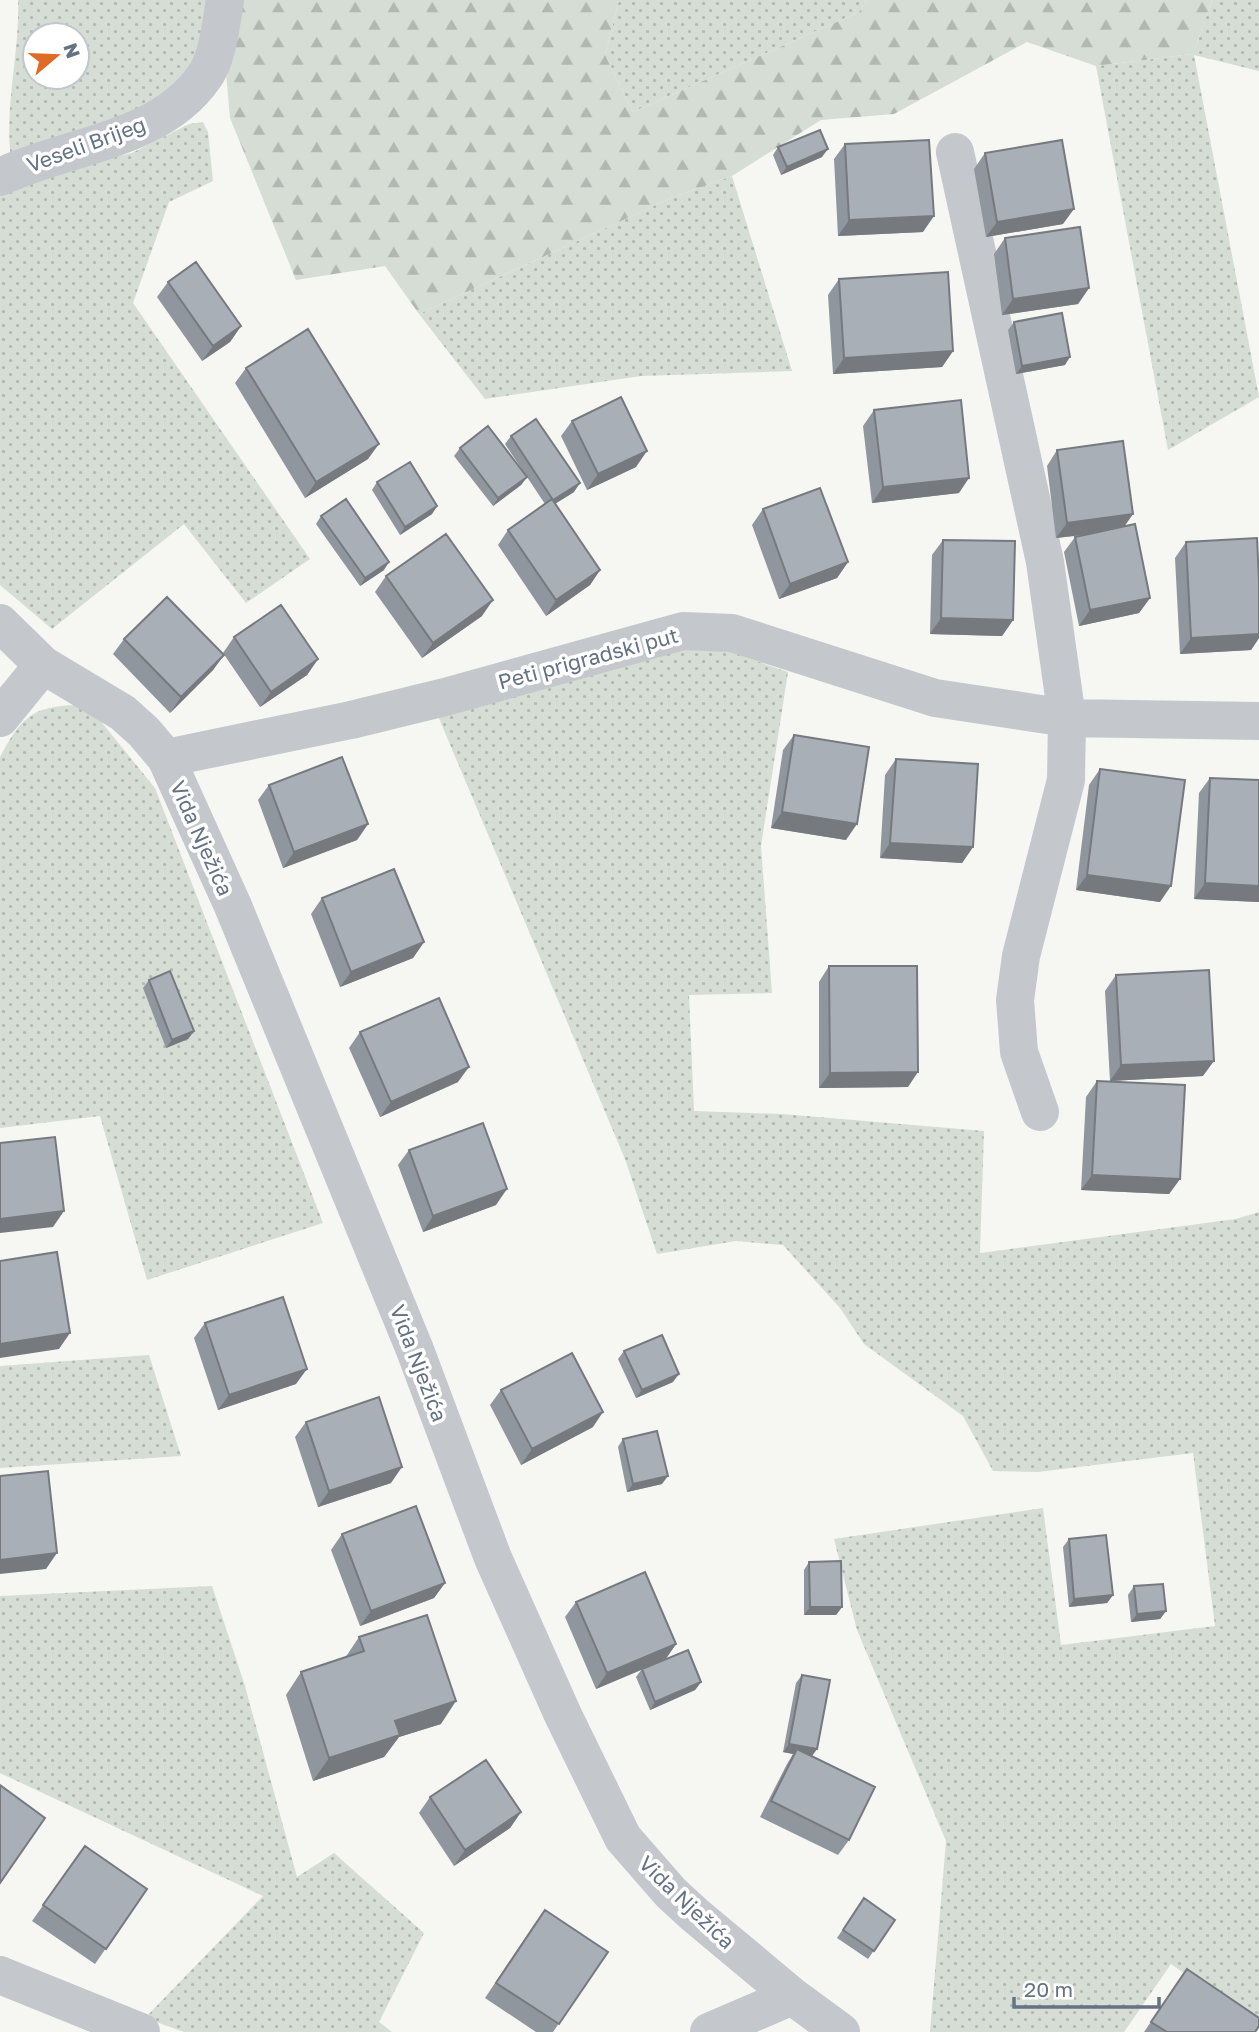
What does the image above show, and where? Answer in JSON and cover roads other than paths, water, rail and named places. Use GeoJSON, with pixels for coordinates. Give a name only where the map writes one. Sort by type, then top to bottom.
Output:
{"type":"FeatureCollection","features":[{"type":"Feature","properties":{"kind":"street","name":"Veseli Brijeg"},"geometry":{"type":"LineString","coordinates":[[0,177],[27,164],[128,133],[167,113],[186,98],[206,76],[218,40],[225,0]]}},
{"type":"Feature","properties":{"kind":"street"},"geometry":{"type":"LineString","coordinates":[[956,152],[1045,562],[1068,718],[1066,780],[1021,956],[1015,1000],[1018,1052],[1040,1112]]}},
{"type":"Feature","properties":{"kind":"street","name":"Vida Nježića"},"geometry":{"type":"LineString","coordinates":[[0,622],[43,665],[123,713],[166,758],[233,906],[410,1338],[493,1558],[605,1804],[624,1838],[671,1893],[792,1996],[841,2032]]}},
{"type":"Feature","properties":{"kind":"street","name":"Peti prigradski put"},"geometry":{"type":"LineString","coordinates":[[166,758],[351,720],[683,631],[732,633],[935,698],[1068,718],[1259,721]]}},
{"type":"Feature","properties":{"kind":"street"},"geometry":{"type":"LineString","coordinates":[[0,718],[43,665]]}},
{"type":"Feature","properties":{"kind":"street"},"geometry":{"type":"LineString","coordinates":[[0,1975],[141,2032]]}},
{"type":"Feature","properties":{"kind":"street"},"geometry":{"type":"LineString","coordinates":[[709,2032],[792,1996]]}}]}
